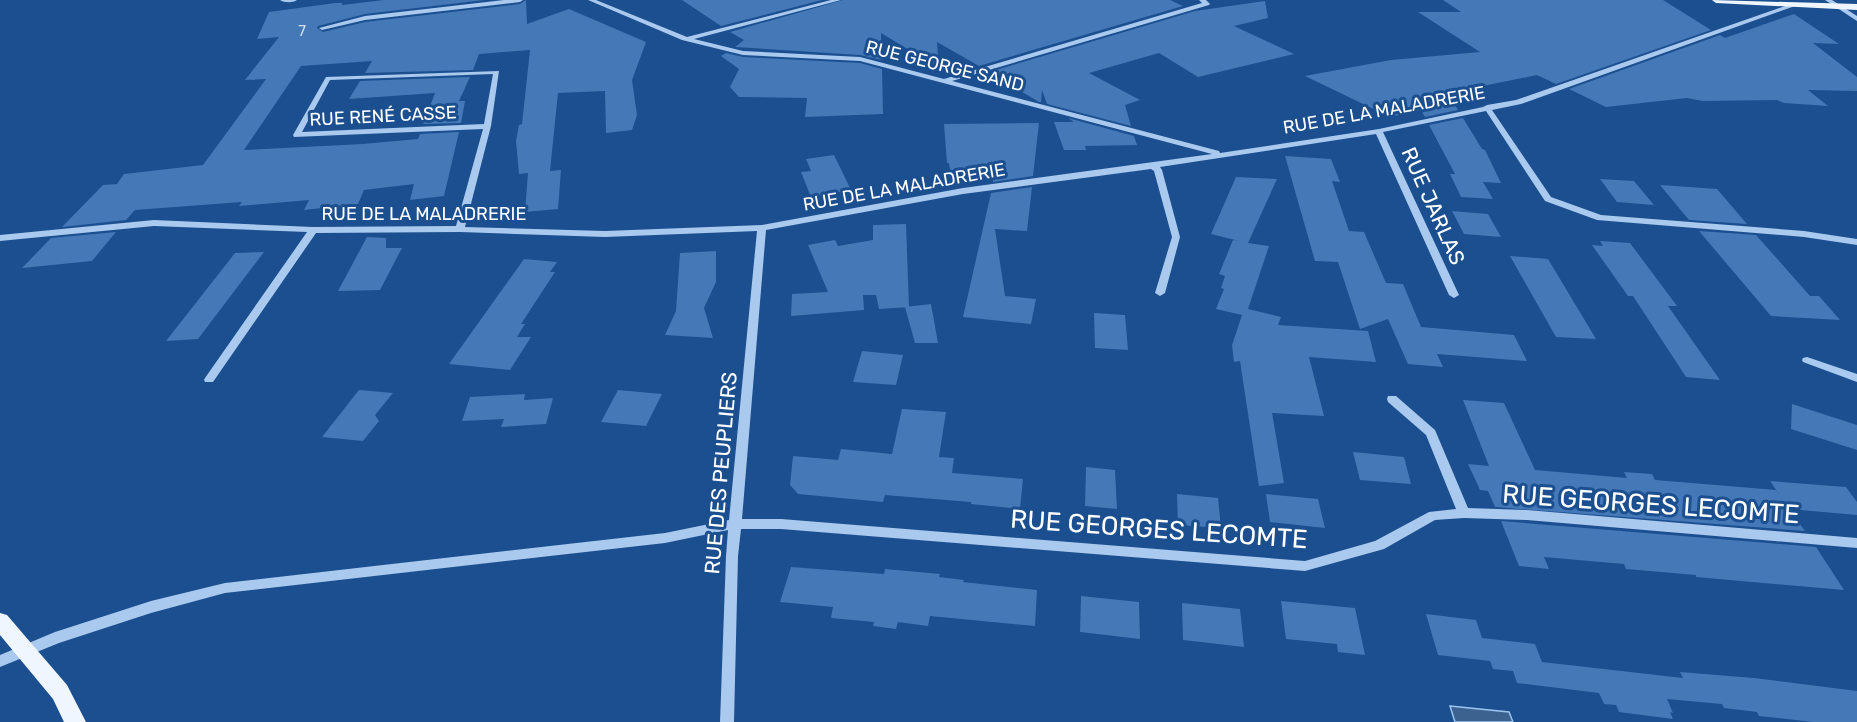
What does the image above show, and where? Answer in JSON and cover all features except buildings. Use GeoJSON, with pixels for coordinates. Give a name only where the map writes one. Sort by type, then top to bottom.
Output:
{"type":"FeatureCollection","features":[{"type":"Feature","properties":{"kind":"main road"},"geometry":{"type":"LineString","coordinates":[[1716,0],[1857,7]]}},
{"type":"Feature","properties":{"kind":"main road"},"geometry":{"type":"LineString","coordinates":[[0,621],[60,692],[75,722]]}},
{"type":"Feature","properties":{"kind":"street"},"geometry":{"type":"LineString","coordinates":[[283,0],[294,0]]}},
{"type":"Feature","properties":{"kind":"street"},"geometry":{"type":"LineString","coordinates":[[322,28],[364,18],[520,0]]}},
{"type":"Feature","properties":{"kind":"street","name":"RUE GEORGE SAND"},"geometry":{"type":"LineString","coordinates":[[591,0],[687,38],[743,53],[860,59],[1222,155]]}},
{"type":"Feature","properties":{"kind":"street"},"geometry":{"type":"LineString","coordinates":[[687,38],[838,0]]}},
{"type":"Feature","properties":{"kind":"street"},"geometry":{"type":"LineString","coordinates":[[944,81],[1207,4],[1202,0]]}},
{"type":"Feature","properties":{"kind":"street"},"geometry":{"type":"LineString","coordinates":[[1828,0],[1857,19]]}},
{"type":"Feature","properties":{"kind":"street","name":"RUE DE LA MALADRERIE"},"geometry":{"type":"LineString","coordinates":[[0,238],[154,223],[313,230],[460,229],[605,234],[762,228],[963,191],[1153,166],[1379,131],[1518,102],[1792,5]]}},
{"type":"Feature","properties":{"kind":"street","name":"RUE RENÉ CASSE"},"geometry":{"type":"LineString","coordinates":[[497,72],[488,126],[297,135],[328,78],[497,72]]}},
{"type":"Feature","properties":{"kind":"street"},"geometry":{"type":"LineString","coordinates":[[1487,107],[1548,199],[1600,218],[1804,234],[1857,242]]}},
{"type":"Feature","properties":{"kind":"street"},"geometry":{"type":"LineString","coordinates":[[460,229],[488,126]]}},
{"type":"Feature","properties":{"kind":"street","name":"RUE JARLAS"},"geometry":{"type":"LineString","coordinates":[[1379,131],[1454,296]]}},
{"type":"Feature","properties":{"kind":"street"},"geometry":{"type":"LineString","coordinates":[[1153,166],[1158,170],[1176,237],[1160,293]]}},
{"type":"Feature","properties":{"kind":"street","name":"RUE DES PEUPLIERS"},"geometry":{"type":"LineString","coordinates":[[727,722],[732,556],[762,228]]}},
{"type":"Feature","properties":{"kind":"street"},"geometry":{"type":"LineString","coordinates":[[209,380],[313,230]]}},
{"type":"Feature","properties":{"kind":"street"},"geometry":{"type":"LineString","coordinates":[[1807,360],[1857,378]]}},
{"type":"Feature","properties":{"kind":"street"},"geometry":{"type":"LineString","coordinates":[[1392,399],[1431,433],[1464,513]]}},
{"type":"Feature","properties":{"kind":"street","name":"RUE GEORGES LECOMTE"},"geometry":{"type":"LineString","coordinates":[[0,661],[55,638],[151,606],[225,588],[665,538],[735,524],[781,524],[1305,566],[1379,545],[1433,515],[1464,513],[1527,515],[1857,543]]}},
{"type":"Feature","properties":{"kind":"water"},"geometry":{"type":"Polygon","coordinates":[[[1450,706],[1509,712],[1513,722],[1455,722],[1450,706]]]}}]}
